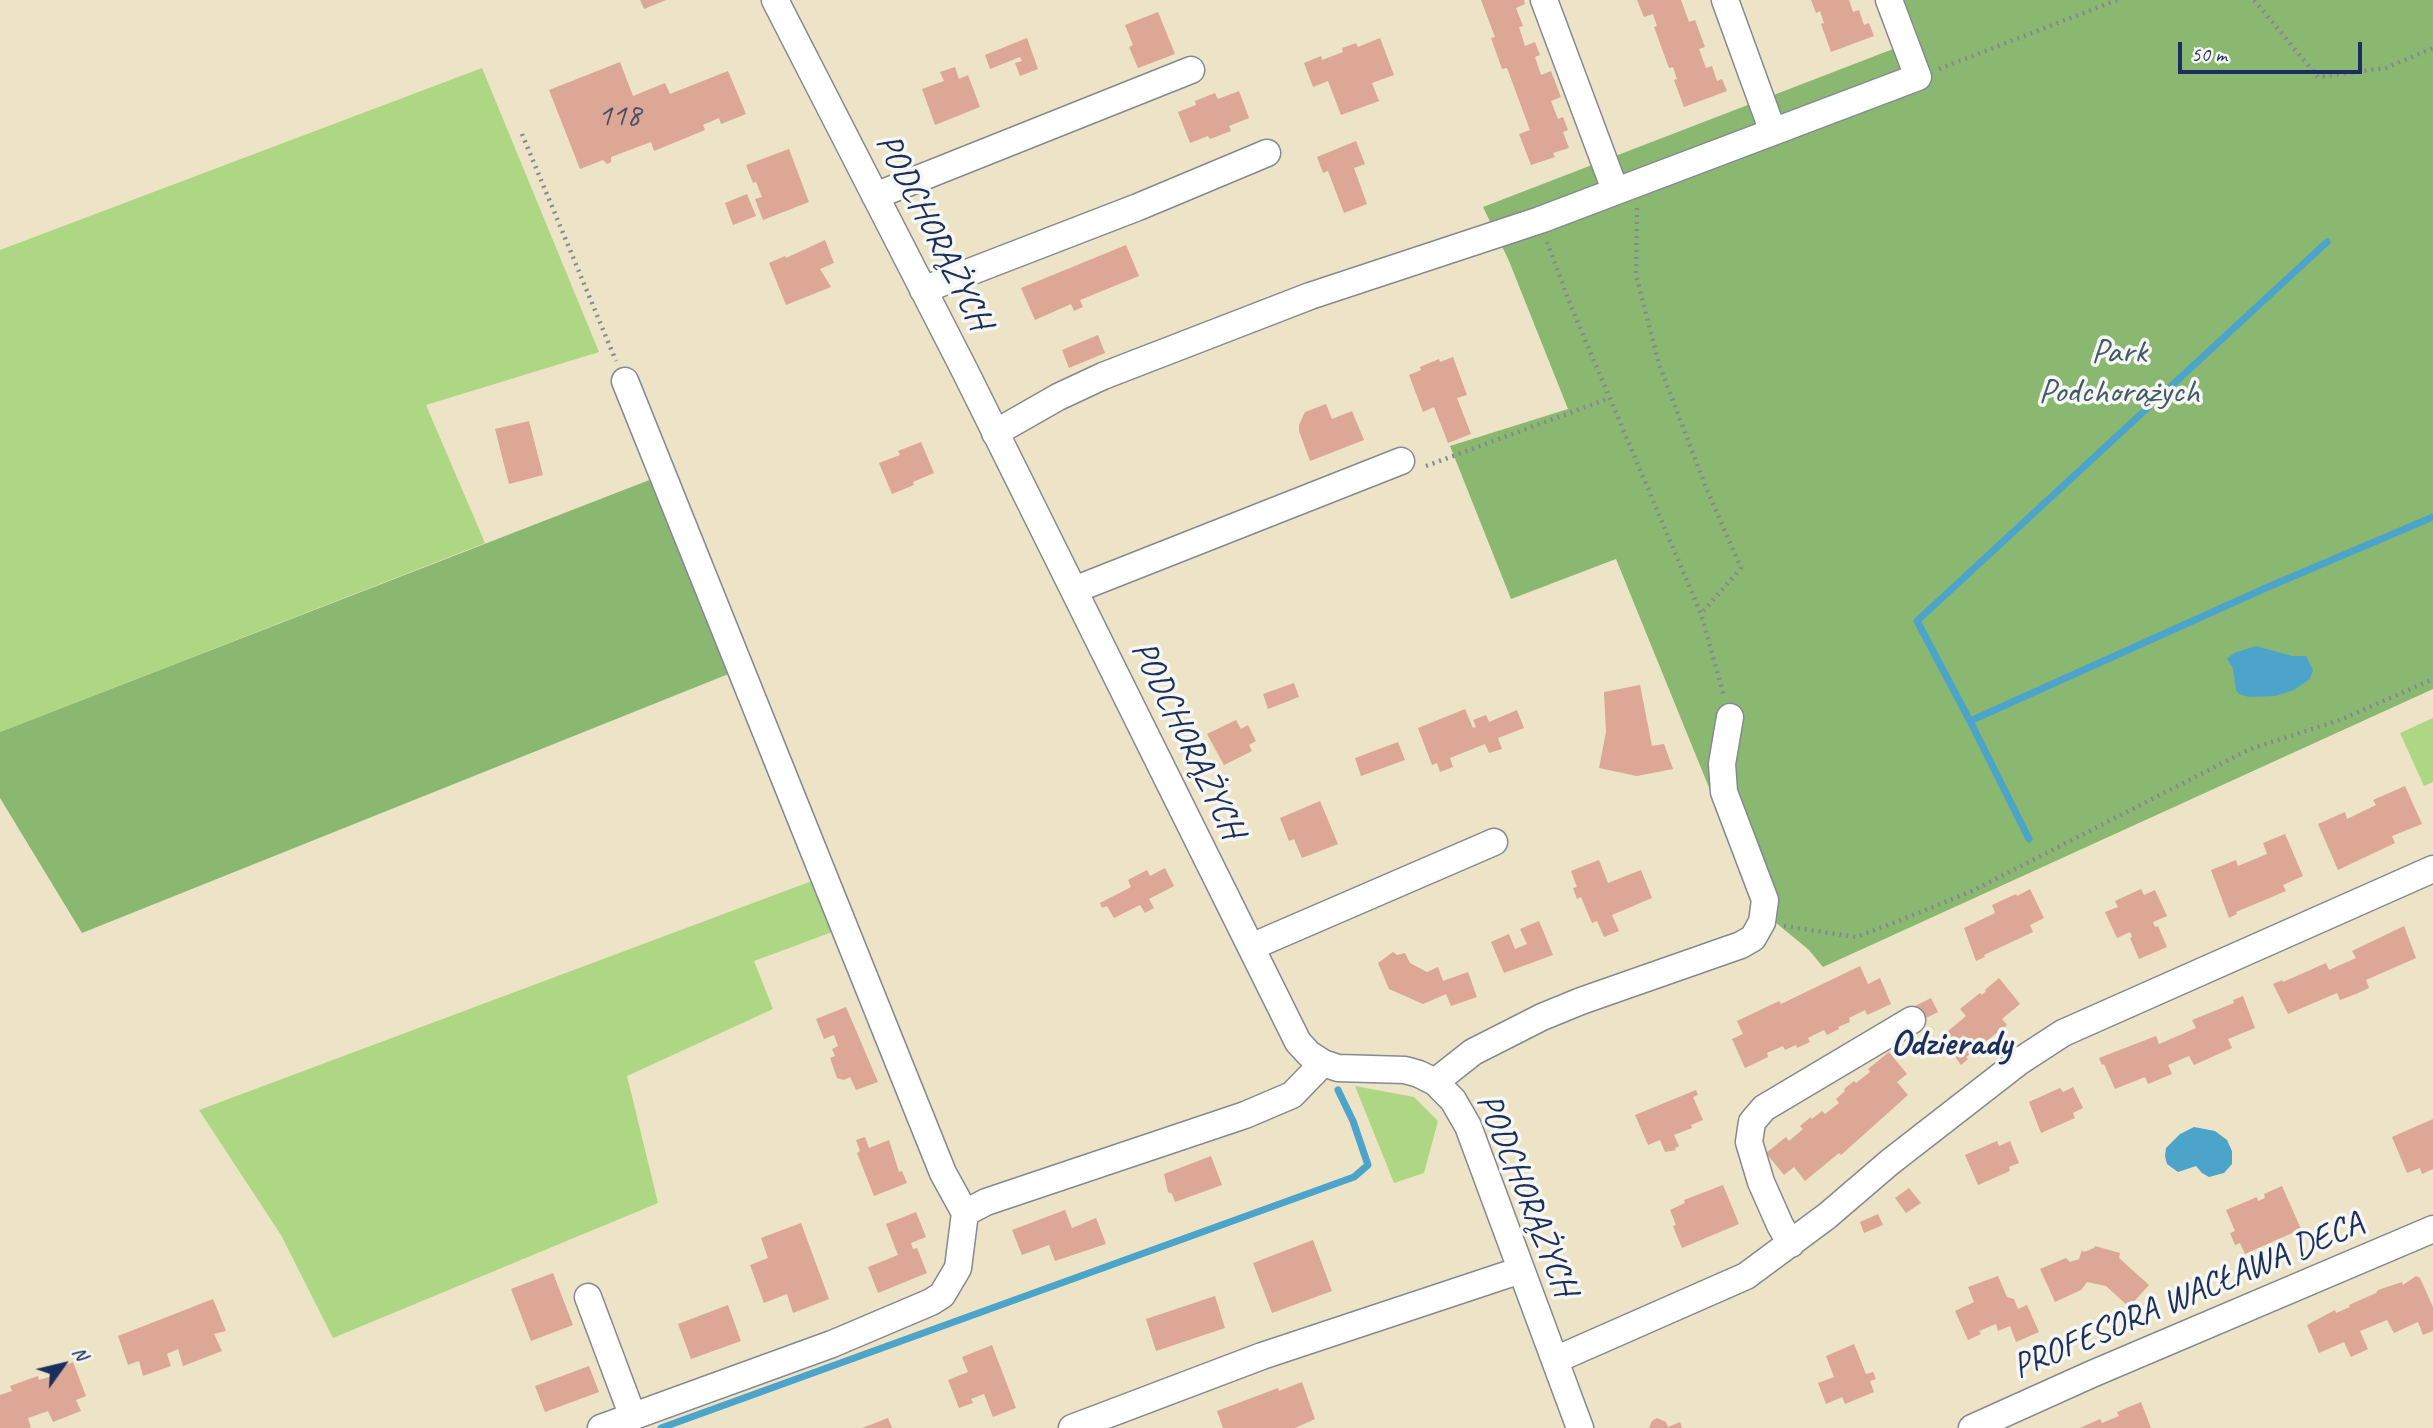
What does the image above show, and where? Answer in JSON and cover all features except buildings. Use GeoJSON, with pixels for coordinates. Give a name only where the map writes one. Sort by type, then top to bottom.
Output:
{"type":"FeatureCollection","features":[{"type":"Feature","properties":{"kind":"street","name":"PODCHORĄŻYCH"},"geometry":{"type":"LineString","coordinates":[[775,0],[1074,590],[1298,1042],[1309,1054],[1323,1063],[1353,1069],[1405,1070],[1419,1074],[1435,1082],[1453,1100],[1468,1126],[1580,1428]]}},
{"type":"Feature","properties":{"kind":"street"},"geometry":{"type":"LineString","coordinates":[[1544,0],[1626,187]]}},
{"type":"Feature","properties":{"kind":"street"},"geometry":{"type":"LineString","coordinates":[[1725,0],[1773,132]]}},
{"type":"Feature","properties":{"kind":"street"},"geometry":{"type":"LineString","coordinates":[[995,433],[1058,397],[1116,371],[1310,296],[1540,220],[1918,77],[1889,0]]}},
{"type":"Feature","properties":{"kind":"street"},"geometry":{"type":"LineString","coordinates":[[875,196],[1191,70]]}},
{"type":"Feature","properties":{"kind":"street"},"geometry":{"type":"LineString","coordinates":[[923,290],[1138,207],[1267,153]]}},
{"type":"Feature","properties":{"kind":"street"},"geometry":{"type":"LineString","coordinates":[[601,1428],[832,1344],[942,1295],[958,1268],[965,1213],[943,1173],[625,382]]}},
{"type":"Feature","properties":{"kind":"street"},"geometry":{"type":"LineString","coordinates":[[1074,590],[1399,461]]}},
{"type":"Feature","properties":{"kind":"street"},"geometry":{"type":"LineString","coordinates":[[1435,1082],[1473,1052],[1542,1017],[1753,938],[1762,922],[1765,900],[1724,792],[1722,764],[1730,717]]}},
{"type":"Feature","properties":{"kind":"street"},"geometry":{"type":"LineString","coordinates":[[1251,947],[1494,842]]}},
{"type":"Feature","properties":{"kind":"street"},"geometry":{"type":"LineString","coordinates":[[1555,1360],[1734,1282],[1791,1244],[1912,1145],[2047,1043],[2090,1020],[2433,869]]}},
{"type":"Feature","properties":{"kind":"street"},"geometry":{"type":"LineString","coordinates":[[1791,1244],[1761,1182],[1749,1142],[1752,1122],[1764,1108],[1912,1020]]}},
{"type":"Feature","properties":{"kind":"street"},"geometry":{"type":"LineString","coordinates":[[965,1213],[986,1202],[1245,1115],[1292,1095],[1323,1063]]}},
{"type":"Feature","properties":{"kind":"street","name":"PROFESORA WACŁAWA DECA"},"geometry":{"type":"LineString","coordinates":[[1972,1428],[2433,1229]]}},
{"type":"Feature","properties":{"kind":"street"},"geometry":{"type":"LineString","coordinates":[[1072,1428],[1262,1356],[1521,1270]]}},
{"type":"Feature","properties":{"kind":"street"},"geometry":{"type":"LineString","coordinates":[[588,1297],[633,1417]]}},
{"type":"Feature","properties":{"kind":"path"},"geometry":{"type":"LineString","coordinates":[[1918,77],[2117,0]]}},
{"type":"Feature","properties":{"kind":"path"},"geometry":{"type":"LineString","coordinates":[[2254,0],[2318,77],[2386,68],[2433,48]]}},
{"type":"Feature","properties":{"kind":"path"},"geometry":{"type":"LineString","coordinates":[[522,134],[625,382]]}},
{"type":"Feature","properties":{"kind":"path"},"geometry":{"type":"LineString","coordinates":[[1626,187],[1636,275],[1659,364],[1705,485],[1741,568],[1701,614]]}},
{"type":"Feature","properties":{"kind":"path"},"geometry":{"type":"LineString","coordinates":[[1540,220],[1570,304],[1701,614],[1730,717]]}},
{"type":"Feature","properties":{"kind":"path"},"geometry":{"type":"LineString","coordinates":[[1399,461],[1401,475],[1610,398]]}},
{"type":"Feature","properties":{"kind":"path"},"geometry":{"type":"LineString","coordinates":[[1762,922],[1856,937],[1972,891],[2250,749],[2340,720],[2433,679]]}},
{"type":"Feature","properties":{"kind":"green space","name":"Park Podchorążych"},"geometry":{"type":"Polygon","coordinates":[[[1904,0],[2433,0],[2433,689],[1823,967],[1809,950],[1758,908],[1616,559],[1511,599],[1450,446],[1568,409],[1509,261],[1483,207],[1919,39],[1904,0]]]}},
{"type":"Feature","properties":{"kind":"green space"},"geometry":{"type":"Polygon","coordinates":[[[482,68],[599,352],[426,405],[485,543],[0,732],[0,250],[482,68]]]}},
{"type":"Feature","properties":{"kind":"green space"},"geometry":{"type":"Polygon","coordinates":[[[652,479],[731,673],[82,933],[0,798],[0,732],[652,479]]]}},
{"type":"Feature","properties":{"kind":"green space"},"geometry":{"type":"Polygon","coordinates":[[[2433,718],[2433,782],[2424,786],[2400,733],[2433,718]]]}},
{"type":"Feature","properties":{"kind":"green space"},"geometry":{"type":"Polygon","coordinates":[[[812,881],[835,931],[754,961],[773,1009],[627,1076],[658,1203],[333,1338],[281,1235],[199,1110],[812,881]]]}},
{"type":"Feature","properties":{"kind":"green space"},"geometry":{"type":"Polygon","coordinates":[[[1355,1086],[1414,1097],[1438,1121],[1424,1173],[1394,1183],[1355,1086]]]}},
{"type":"Feature","properties":{"kind":"water"},"geometry":{"type":"Polygon","coordinates":[[[2256,646],[2292,656],[2306,656],[2313,670],[2310,679],[2294,690],[2275,696],[2249,697],[2239,694],[2233,668],[2227,659],[2234,653],[2256,646]]]}},
{"type":"Feature","properties":{"kind":"water"},"geometry":{"type":"Polygon","coordinates":[[[2194,1127],[2215,1131],[2227,1140],[2232,1151],[2232,1164],[2224,1173],[2209,1177],[2196,1166],[2178,1172],[2167,1164],[2166,1148],[2180,1134],[2194,1127]]]}},
{"type":"Feature","properties":{"kind":"waterway"},"geometry":{"type":"LineString","coordinates":[[1970,721],[1917,621],[2327,242]]}},
{"type":"Feature","properties":{"kind":"waterway"},"geometry":{"type":"LineString","coordinates":[[2029,839],[1970,721],[2268,587],[2433,517]]}},
{"type":"Feature","properties":{"kind":"waterway"},"geometry":{"type":"LineString","coordinates":[[661,1428],[1354,1177],[1368,1165],[1353,1121],[1338,1090]]}},
{"type":"Feature","properties":{"kind":"district","name":"Odzierady"},"geometry":{"type":"Point","coordinates":[1951,1044]}}]}
